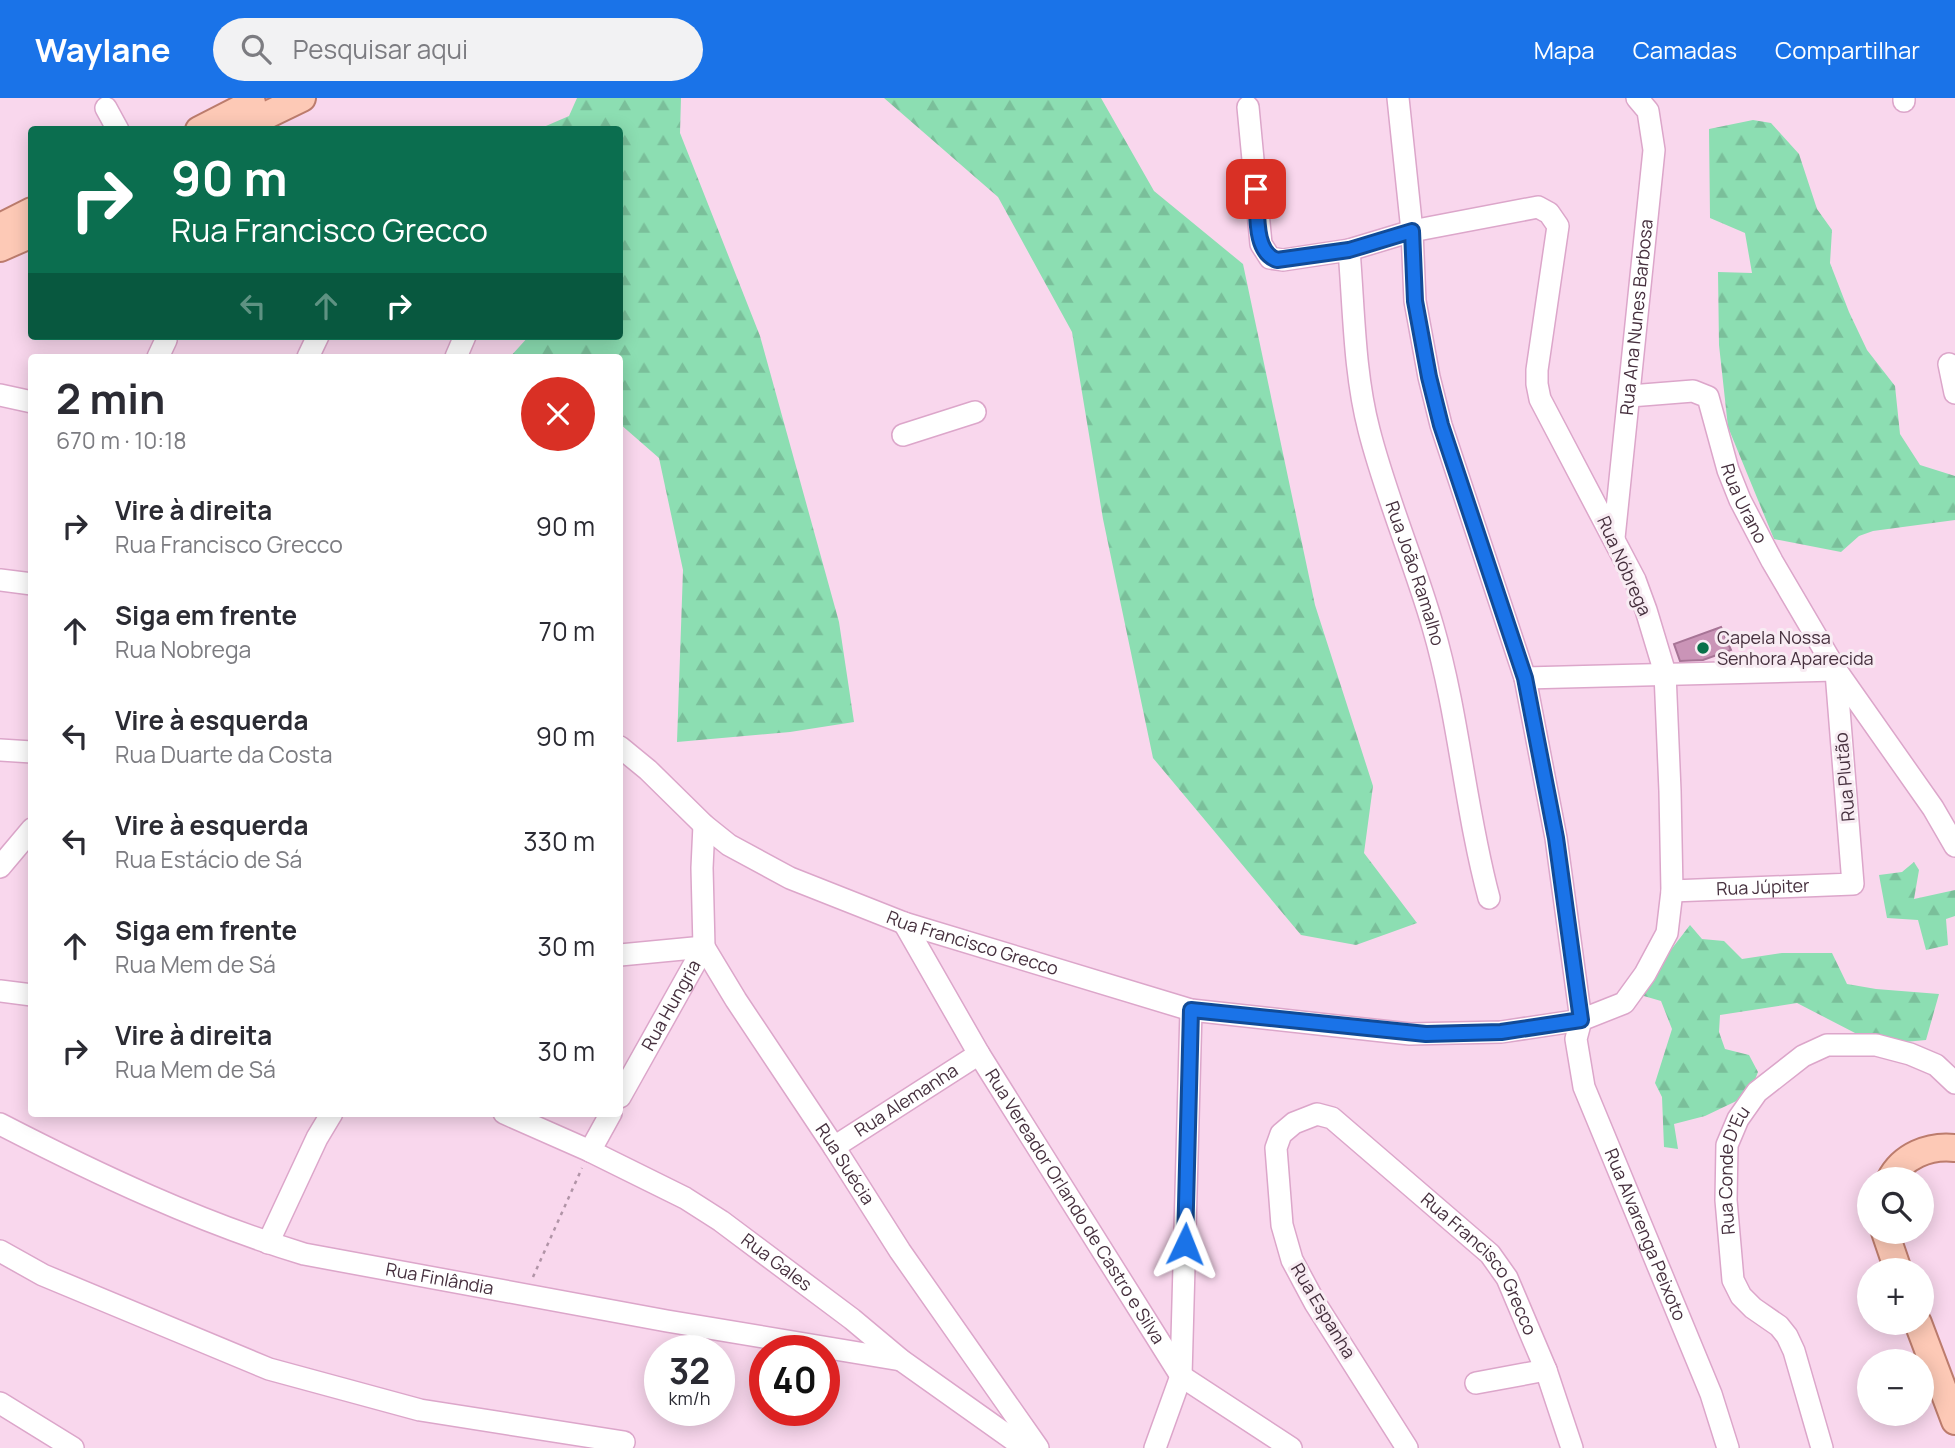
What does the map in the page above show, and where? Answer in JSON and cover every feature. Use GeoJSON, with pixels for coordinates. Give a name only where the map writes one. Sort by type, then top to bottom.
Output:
{"type":"FeatureCollection","features":[{"type":"Feature","properties":{"kind":"main road"},"geometry":{"type":"LineString","coordinates":[[207,126],[263,98]]}},
{"type":"Feature","properties":{"kind":"main road"},"geometry":{"type":"LineString","coordinates":[[244,126],[302,98]]}},
{"type":"Feature","properties":{"kind":"main road"},"geometry":{"type":"LineString","coordinates":[[0,248],[14,221]]}},
{"type":"Feature","properties":{"kind":"main road"},"geometry":{"type":"LineString","coordinates":[[1900,1167],[1904,1161],[1920,1153],[1942,1147],[1955,1149]]}},
{"type":"Feature","properties":{"kind":"main road"},"geometry":{"type":"LineString","coordinates":[[1923,1335],[1955,1421]]}},
{"type":"Feature","properties":{"kind":"street","name":"Rua Alvarenga Peixoto"},"geometry":{"type":"LineString","coordinates":[[1398,98],[1412,231],[1415,301],[1441,425],[1525,678],[1556,838],[1581,1020],[1576,1039],[1584,1087],[1711,1394],[1728,1448]]}},
{"type":"Feature","properties":{"kind":"street","name":"Rua Ana Nunes Barbosa"},"geometry":{"type":"LineString","coordinates":[[1614,538],[1654,150],[1648,111],[1637,98]]}},
{"type":"Feature","properties":{"kind":"street"},"geometry":{"type":"LineString","coordinates":[[1248,107],[1261,244],[1270,258],[1277,260],[1349,250],[1412,231]]}},
{"type":"Feature","properties":{"kind":"street"},"geometry":{"type":"LineString","coordinates":[[106,108],[116,126]]}},
{"type":"Feature","properties":{"kind":"street","name":"Rua Nóbrega"},"geometry":{"type":"LineString","coordinates":[[1370,1030],[1410,1034],[1501,1032],[1581,1020],[1623,1003],[1645,974],[1667,933],[1672,891],[1665,673],[1635,580],[1541,399],[1537,384],[1558,226],[1549,213],[1538,207],[1412,231]]}},
{"type":"Feature","properties":{"kind":"street","name":"Rua João Ramalho"},"geometry":{"type":"LineString","coordinates":[[1349,250],[1360,383],[1368,429],[1433,627],[1452,709],[1475,848],[1489,898]]}},
{"type":"Feature","properties":{"kind":"street"},"geometry":{"type":"LineString","coordinates":[[1949,364],[1955,393]]}},
{"type":"Feature","properties":{"kind":"street","name":"Rua Urano"},"geometry":{"type":"LineString","coordinates":[[1630,396],[1693,391],[1708,397],[1728,470],[1740,500],[1772,561],[1836,670]]}},
{"type":"Feature","properties":{"kind":"street"},"geometry":{"type":"LineString","coordinates":[[0,395],[28,401]]}},
{"type":"Feature","properties":{"kind":"street"},"geometry":{"type":"LineString","coordinates":[[903,435],[975,412]]}},
{"type":"Feature","properties":{"kind":"street"},"geometry":{"type":"LineString","coordinates":[[0,580],[28,584]]}},
{"type":"Feature","properties":{"kind":"street"},"geometry":{"type":"LineString","coordinates":[[1525,678],[1836,670],[1933,808],[1955,846]]}},
{"type":"Feature","properties":{"kind":"street","name":"Rua Plutão"},"geometry":{"type":"LineString","coordinates":[[1836,670],[1853,884]]}},
{"type":"Feature","properties":{"kind":"street","name":"Rua Francisco Grecco"},"geometry":{"type":"LineString","coordinates":[[623,749],[729,845],[790,878],[904,923],[1191,1010],[1370,1030]]}},
{"type":"Feature","properties":{"kind":"street"},"geometry":{"type":"LineString","coordinates":[[0,750],[28,752]]}},
{"type":"Feature","properties":{"kind":"street","name":"Rua Hungria"},"geometry":{"type":"LineString","coordinates":[[623,1092],[704,947],[704,825]]}},
{"type":"Feature","properties":{"kind":"street"},"geometry":{"type":"LineString","coordinates":[[0,867],[28,834]]}},
{"type":"Feature","properties":{"kind":"street","name":"Rua Júpiter"},"geometry":{"type":"LineString","coordinates":[[1672,891],[1853,884]]}},
{"type":"Feature","properties":{"kind":"street","name":"Rua Vereador Orlando de Castro e Silva"},"geometry":{"type":"LineString","coordinates":[[904,923],[979,1054],[1181,1376],[1291,1448]]}},
{"type":"Feature","properties":{"kind":"street"},"geometry":{"type":"LineString","coordinates":[[623,955],[704,947]]}},
{"type":"Feature","properties":{"kind":"street","name":"Rua Suécia"},"geometry":{"type":"LineString","coordinates":[[704,947],[900,1251],[1038,1448]]}},
{"type":"Feature","properties":{"kind":"street"},"geometry":{"type":"LineString","coordinates":[[0,991],[28,994]]}},
{"type":"Feature","properties":{"kind":"street"},"geometry":{"type":"LineString","coordinates":[[1155,1448],[1181,1376],[1191,1010]]}},
{"type":"Feature","properties":{"kind":"street","name":"Rua Conde D'Eu"},"geometry":{"type":"LineString","coordinates":[[1822,1448],[1794,1351],[1787,1336],[1779,1326],[1752,1308],[1741,1296],[1734,1280],[1726,1200],[1727,1145],[1738,1119],[1757,1092],[1803,1056],[1827,1045],[1876,1045],[1910,1054],[1936,1065],[1955,1083]]}},
{"type":"Feature","properties":{"kind":"street","name":"Rua Alemanha"},"geometry":{"type":"LineString","coordinates":[[834,1147],[979,1054]]}},
{"type":"Feature","properties":{"kind":"street","name":"Rua Espanha"},"geometry":{"type":"LineString","coordinates":[[1332,1118],[1317,1114],[1294,1123],[1281,1134],[1276,1148],[1282,1225],[1292,1260],[1315,1303],[1407,1448]]}},
{"type":"Feature","properties":{"kind":"street"},"geometry":{"type":"LineString","coordinates":[[268,1243],[330,1117]]}},
{"type":"Feature","properties":{"kind":"street","name":"Rua Gales"},"geometry":{"type":"LineString","coordinates":[[513,1117],[685,1198],[721,1221],[852,1319],[901,1360],[1025,1448]]}},
{"type":"Feature","properties":{"kind":"street"},"geometry":{"type":"LineString","coordinates":[[590,1151],[609,1117]]}},
{"type":"Feature","properties":{"kind":"street","name":"Rua Francisco Grecco"},"geometry":{"type":"LineString","coordinates":[[1332,1118],[1490,1254],[1507,1278],[1546,1370],[1572,1448]]}},
{"type":"Feature","properties":{"kind":"street","name":"Rua Finlândia"},"geometry":{"type":"LineString","coordinates":[[0,1124],[177,1208],[268,1243],[340,1262],[901,1360]]}},
{"type":"Feature","properties":{"kind":"street"},"geometry":{"type":"LineString","coordinates":[[0,1251],[43,1275],[269,1369],[420,1410],[624,1442]]}},
{"type":"Feature","properties":{"kind":"street"},"geometry":{"type":"LineString","coordinates":[[1476,1382],[1546,1370]]}},
{"type":"Feature","properties":{"kind":"street"},"geometry":{"type":"LineString","coordinates":[[0,1403],[73,1448]]}},
{"type":"Feature","properties":{"kind":"path"},"geometry":{"type":"LineString","coordinates":[[526,1293],[590,1151]]}},
{"type":"Feature","properties":{"kind":"green space"},"geometry":{"type":"Polygon","coordinates":[[[577,98],[681,98],[680,133],[760,336],[839,622],[854,722],[790,732],[677,742],[683,570],[659,458],[623,427],[623,354],[513,354],[525,340],[623,340],[623,126],[546,126],[569,116],[577,98]]]}},
{"type":"Feature","properties":{"kind":"green space"},"geometry":{"type":"Polygon","coordinates":[[[884,98],[1101,98],[1154,191],[1243,264],[1315,605],[1373,786],[1364,853],[1417,923],[1356,945],[1301,935],[1153,758],[1103,519],[1072,332],[998,197],[884,98]]]}},
{"type":"Feature","properties":{"kind":"green space"},"geometry":{"type":"Polygon","coordinates":[[[1753,120],[1771,123],[1799,154],[1817,209],[1832,230],[1830,263],[1849,312],[1867,350],[1895,386],[1900,434],[1920,465],[1955,476],[1955,520],[1873,531],[1859,536],[1841,552],[1774,539],[1728,427],[1719,345],[1718,272],[1752,273],[1745,233],[1710,218],[1709,129],[1753,120]]]}},
{"type":"Feature","properties":{"kind":"green space"},"geometry":{"type":"Polygon","coordinates":[[[1914,862],[1919,870],[1914,899],[1955,890],[1955,916],[1946,919],[1948,945],[1926,950],[1918,920],[1887,918],[1879,875],[1902,872],[1914,862]]]}},
{"type":"Feature","properties":{"kind":"green space"},"geometry":{"type":"Polygon","coordinates":[[[1690,925],[1702,939],[1724,941],[1742,959],[1782,953],[1832,953],[1847,984],[1939,994],[1926,1040],[1883,1044],[1857,1034],[1797,1003],[1720,1015],[1719,1032],[1725,1049],[1749,1055],[1758,1072],[1749,1095],[1705,1116],[1674,1124],[1678,1149],[1664,1147],[1662,1097],[1655,1083],[1672,1029],[1661,1001],[1637,994],[1690,925]]]}},
{"type":"Feature","properties":{"kind":"building","name":"Capela Nossa Senhora Aparecida"},"geometry":{"type":"Polygon","coordinates":[[[1721,627],[1731,650],[1703,660],[1680,661],[1674,644],[1721,627]]]}},
{"type":"Feature","properties":{"kind":"place","name":"Capela Nossa Senhora Aparecida"},"geometry":{"type":"Point","coordinates":[1703,648]}},
{"type":"Feature","properties":{"kind":"route"},"geometry":{"type":"LineString","coordinates":[[1185,1244],[1191,1010],[1410,1034],[1442,1035],[1501,1032],[1581,1020],[1556,838],[1525,678],[1441,425],[1415,301],[1412,231],[1349,250],[1277,260],[1270,258],[1261,244],[1256,189]]}}]}
